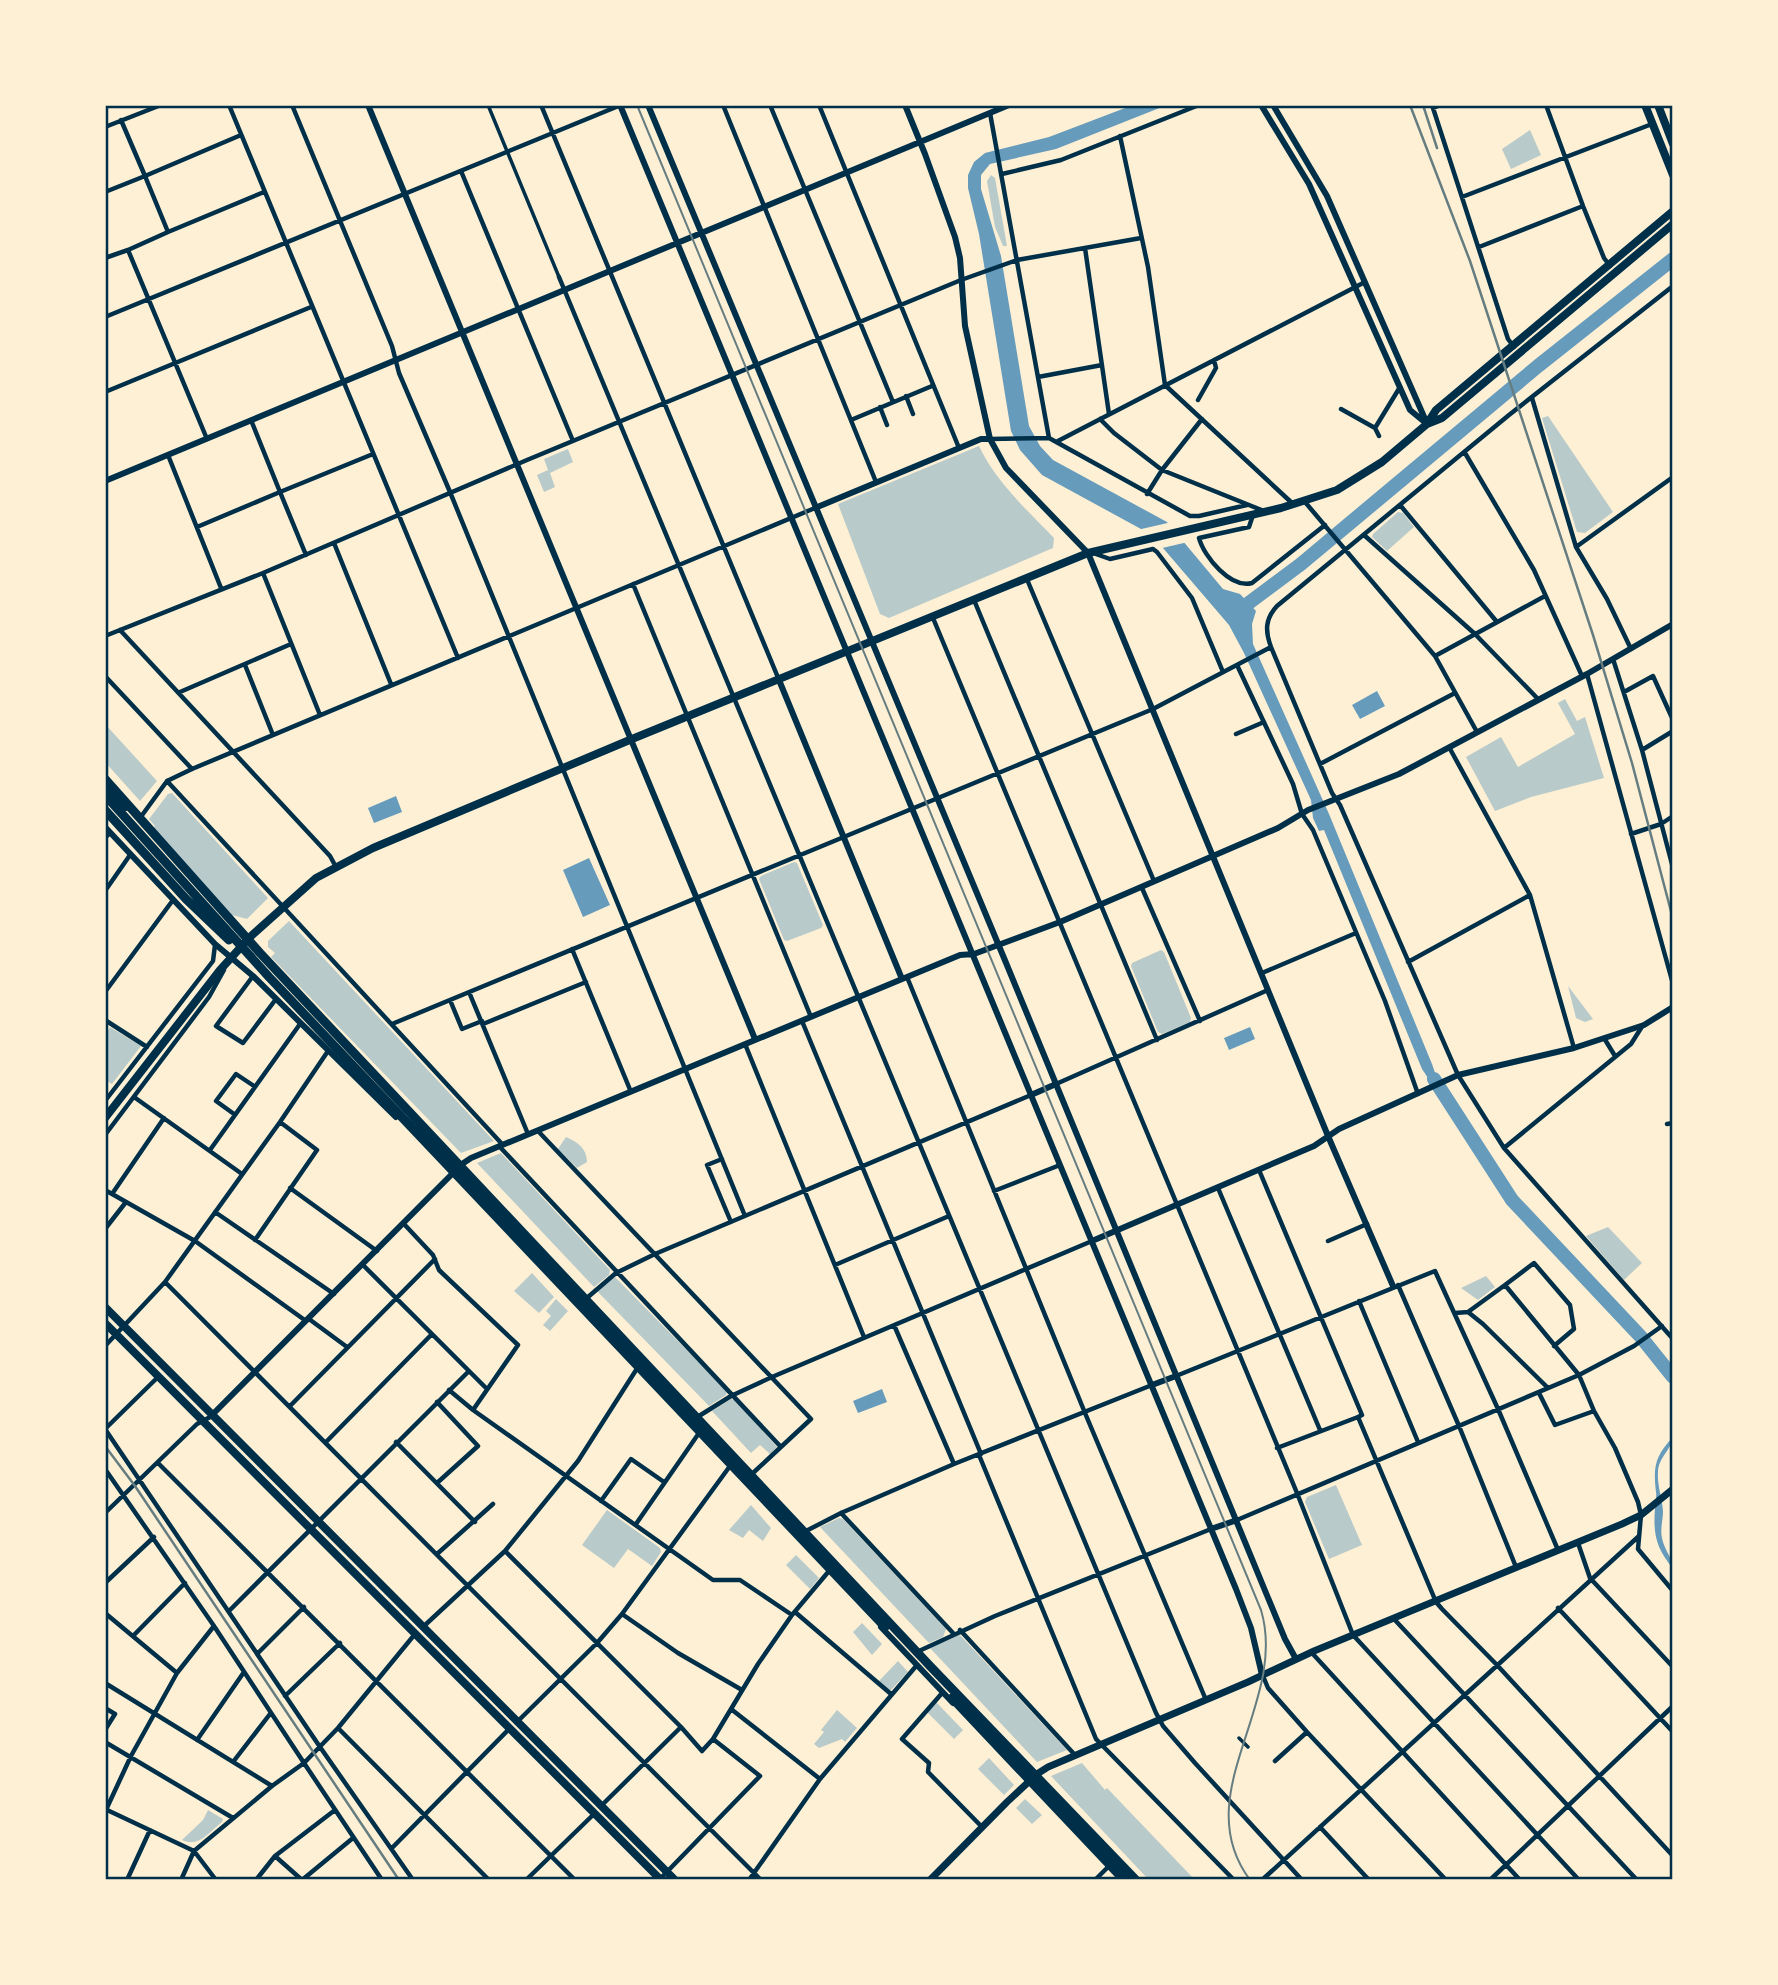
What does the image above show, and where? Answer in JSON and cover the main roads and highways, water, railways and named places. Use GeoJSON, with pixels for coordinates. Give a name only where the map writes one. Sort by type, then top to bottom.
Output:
{"type":"FeatureCollection","features":[{"type":"Feature","properties":{"kind":"highway"},"geometry":{"type":"LineString","coordinates":[[105,779],[260,953],[920,1656],[1137,1880]]}},
{"type":"Feature","properties":{"kind":"highway"},"geometry":{"type":"LineString","coordinates":[[105,795],[269,977],[1122,1880]]}},
{"type":"Feature","properties":{"kind":"highway"},"geometry":{"type":"LineString","coordinates":[[105,810],[186,899],[269,977]]}},
{"type":"Feature","properties":{"kind":"main road"},"geometry":{"type":"LineString","coordinates":[[1645,105],[1673,175]]}},
{"type":"Feature","properties":{"kind":"main road"},"geometry":{"type":"LineString","coordinates":[[1658,105],[1673,144]]}},
{"type":"Feature","properties":{"kind":"main road"},"geometry":{"type":"LineString","coordinates":[[105,1118],[231,957],[316,878],[373,848],[1026,577],[1090,553],[1294,505],[1337,491],[1382,462],[1427,424],[1442,418],[1609,264],[1673,211]]}},
{"type":"Feature","properties":{"kind":"main road"},"geometry":{"type":"LineString","coordinates":[[1516,349],[1673,224]]}},
{"type":"Feature","properties":{"kind":"main road"},"geometry":{"type":"LineString","coordinates":[[105,1307],[676,1880]]}},
{"type":"Feature","properties":{"kind":"main road"},"geometry":{"type":"LineString","coordinates":[[105,1323],[660,1880]]}},
{"type":"Feature","properties":{"kind":"main road"},"geometry":{"type":"LineString","coordinates":[[930,1880],[1037,1774],[1311,1652],[1641,1515],[1670,1491]]}},
{"type":"Feature","properties":{"kind":"water"},"geometry":{"type":"Polygon","coordinates":[[[1133,105],[1167,105],[1056,149],[990,164],[981,175],[981,189],[1001,256],[1029,426],[1040,446],[1053,460],[1167,522],[1223,589],[1240,594],[1256,611],[1252,624],[1253,644],[1329,814],[1432,1064],[1442,1093],[1440,1096],[1422,1069],[1324,830],[1319,831],[1313,818],[1311,800],[1229,625],[1163,548],[1141,529],[1042,475],[1020,450],[1011,431],[979,234],[968,188],[968,175],[974,162],[985,153],[1049,137],[1133,105]]]}},
{"type":"Feature","properties":{"kind":"water"},"geometry":{"type":"Polygon","coordinates":[[[1377,691],[1385,706],[1360,719],[1352,705],[1377,691]]]}},
{"type":"Feature","properties":{"kind":"water"},"geometry":{"type":"Polygon","coordinates":[[[396,796],[402,812],[374,823],[368,808],[396,796]]]}},
{"type":"Feature","properties":{"kind":"water"},"geometry":{"type":"Polygon","coordinates":[[[589,858],[610,905],[583,917],[563,870],[589,858]]]}},
{"type":"Feature","properties":{"kind":"water"},"geometry":{"type":"Polygon","coordinates":[[[1250,1027],[1255,1039],[1229,1050],[1224,1038],[1250,1027]]]}},
{"type":"Feature","properties":{"kind":"water"},"geometry":{"type":"Polygon","coordinates":[[[882,1389],[887,1402],[858,1413],[853,1401],[882,1389]]]}},
{"type":"Feature","properties":{"kind":"water"},"geometry":{"type":"Polygon","coordinates":[[[1673,1437],[1660,1462],[1658,1477],[1663,1511],[1662,1538],[1673,1569],[1659,1547],[1655,1533],[1655,1476],[1662,1450],[1673,1437]]]}},
{"type":"Feature","properties":{"kind":"waterway"},"geometry":{"type":"LineString","coordinates":[[1238,611],[1301,564],[1538,366],[1673,259]]}},
{"type":"Feature","properties":{"kind":"waterway"},"geometry":{"type":"LineString","coordinates":[[1434,1079],[1512,1200],[1641,1337],[1673,1377]]}},
{"type":"Feature","properties":{"kind":"tram line"},"geometry":{"type":"LineString","coordinates":[[637,105],[1261,1610],[1266,1645],[1262,1680],[1233,1782],[1229,1815],[1233,1848],[1250,1880]]}},
{"type":"Feature","properties":{"kind":"railway"},"geometry":{"type":"LineString","coordinates":[[1410,105],[1470,261],[1593,635],[1632,763],[1673,919]]}},
{"type":"Feature","properties":{"kind":"railway"},"geometry":{"type":"LineString","coordinates":[[1423,105],[1437,148]]}},
{"type":"Feature","properties":{"kind":"railway"},"geometry":{"type":"LineString","coordinates":[[105,1446],[135,1486],[399,1880]]}}]}
